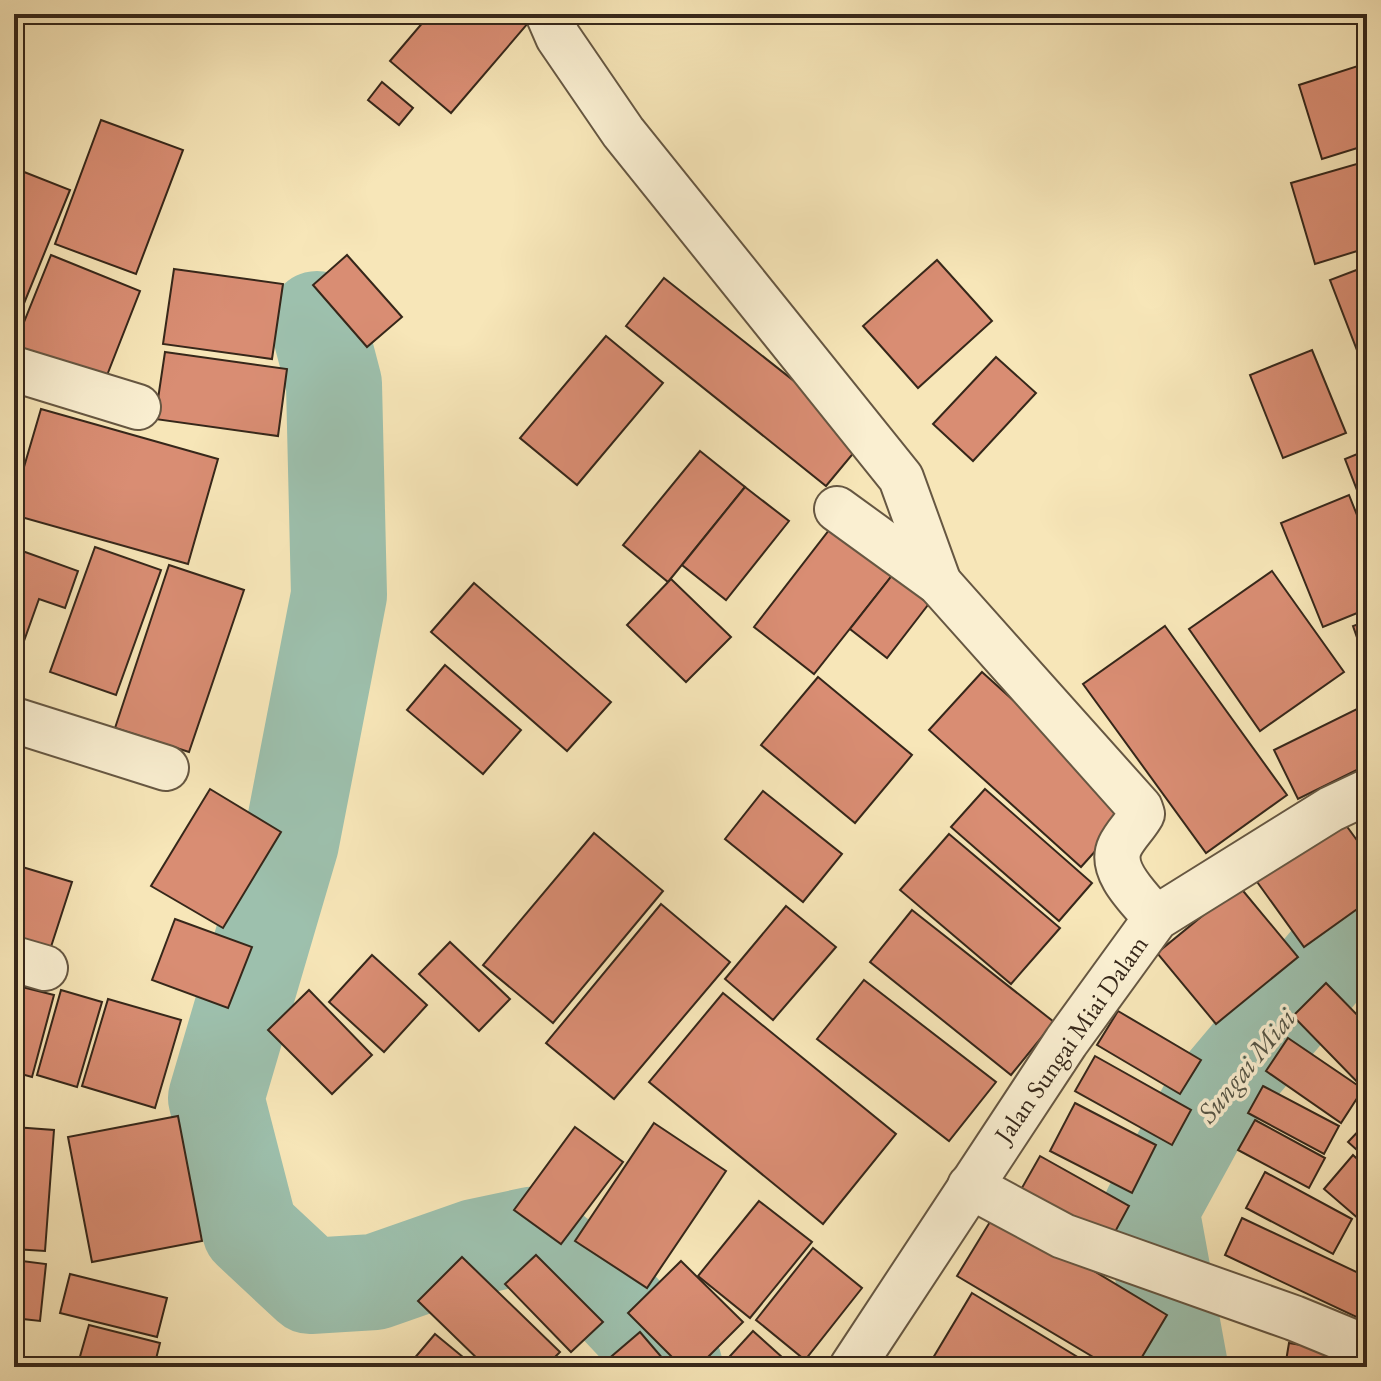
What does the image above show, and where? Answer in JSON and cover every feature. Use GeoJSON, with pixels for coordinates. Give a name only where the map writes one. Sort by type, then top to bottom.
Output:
{"type":"FeatureCollection","features":[{"type":"Feature","properties":{"kind":"street"},"geometry":{"type":"LineString","coordinates":[[548,14],[558,37],[623,132],[901,478],[939,583]]}},
{"type":"Feature","properties":{"kind":"street"},"geometry":{"type":"LineString","coordinates":[[14,369],[138,407]]}},
{"type":"Feature","properties":{"kind":"street"},"geometry":{"type":"LineString","coordinates":[[837,509],[939,583],[1140,808],[1142,814],[1119,847],[1116,859],[1121,874],[1156,918]]}},
{"type":"Feature","properties":{"kind":"street"},"geometry":{"type":"LineString","coordinates":[[14,720],[166,768]]}},
{"type":"Feature","properties":{"kind":"street","name":"Jalan Sungai Miai Dalam"},"geometry":{"type":"LineString","coordinates":[[852,1367],[1066,1042],[1156,918],[1331,809],[1367,792]]}},
{"type":"Feature","properties":{"kind":"street"},"geometry":{"type":"LineString","coordinates":[[970,1186],[1063,1236],[1294,1318],[1367,1348]]}},
{"type":"Feature","properties":{"kind":"building"},"geometry":{"type":"Polygon","coordinates":[[[430,14],[519,14],[529,22],[451,113],[390,61],[430,14]]]}},
{"type":"Feature","properties":{"kind":"building"},"geometry":{"type":"Polygon","coordinates":[[[1367,63],[1367,145],[1322,159],[1299,85],[1367,63]]]}},
{"type":"Feature","properties":{"kind":"building"},"geometry":{"type":"Polygon","coordinates":[[[382,82],[413,108],[399,125],[368,100],[382,82]]]}},
{"type":"Feature","properties":{"kind":"building"},"geometry":{"type":"Polygon","coordinates":[[[101,120],[183,150],[136,274],[55,244],[101,120]]]}},
{"type":"Feature","properties":{"kind":"building"},"geometry":{"type":"Polygon","coordinates":[[[1367,161],[1367,248],[1315,264],[1291,183],[1367,161]]]}},
{"type":"Feature","properties":{"kind":"building"},"geometry":{"type":"Polygon","coordinates":[[[14,168],[70,190],[14,328],[14,168]]]}},
{"type":"Feature","properties":{"kind":"building"},"geometry":{"type":"Polygon","coordinates":[[[51,255],[140,291],[102,388],[14,354],[14,347],[51,255]]]}},
{"type":"Feature","properties":{"kind":"building"},"geometry":{"type":"Polygon","coordinates":[[[347,255],[402,317],[367,347],[313,285],[347,255]]]}},
{"type":"Feature","properties":{"kind":"building"},"geometry":{"type":"Polygon","coordinates":[[[937,260],[992,321],[918,388],[863,326],[937,260]]]}},
{"type":"Feature","properties":{"kind":"building"},"geometry":{"type":"Polygon","coordinates":[[[1367,266],[1367,356],[1360,358],[1330,280],[1367,266]]]}},
{"type":"Feature","properties":{"kind":"building"},"geometry":{"type":"Polygon","coordinates":[[[174,269],[283,284],[272,359],[163,344],[174,269]]]}},
{"type":"Feature","properties":{"kind":"building"},"geometry":{"type":"Polygon","coordinates":[[[664,278],[866,438],[826,486],[626,326],[664,278]]]}},
{"type":"Feature","properties":{"kind":"building"},"geometry":{"type":"Polygon","coordinates":[[[606,336],[663,383],[577,485],[520,438],[606,336]]]}},
{"type":"Feature","properties":{"kind":"building"},"geometry":{"type":"Polygon","coordinates":[[[1312,350],[1346,433],[1283,458],[1250,375],[1312,350]]]}},
{"type":"Feature","properties":{"kind":"building"},"geometry":{"type":"Polygon","coordinates":[[[165,352],[287,369],[278,436],[155,419],[165,352]]]}},
{"type":"Feature","properties":{"kind":"building"},"geometry":{"type":"Polygon","coordinates":[[[996,357],[1036,393],[973,461],[933,424],[996,357]]]}},
{"type":"Feature","properties":{"kind":"building"},"geometry":{"type":"Polygon","coordinates":[[[41,409],[218,459],[188,564],[14,515],[14,501],[41,409]]]}},
{"type":"Feature","properties":{"kind":"building"},"geometry":{"type":"Polygon","coordinates":[[[1367,450],[1367,516],[1345,459],[1367,450]]]}},
{"type":"Feature","properties":{"kind":"building"},"geometry":{"type":"Polygon","coordinates":[[[700,451],[745,487],[668,582],[623,545],[700,451]]]}},
{"type":"Feature","properties":{"kind":"building"},"geometry":{"type":"Polygon","coordinates":[[[745,487],[789,521],[726,600],[682,565],[745,487]]]}},
{"type":"Feature","properties":{"kind":"building"},"geometry":{"type":"Polygon","coordinates":[[[1349,495],[1367,540],[1367,609],[1323,627],[1281,523],[1349,495]]]}},
{"type":"Feature","properties":{"kind":"building"},"geometry":{"type":"Polygon","coordinates":[[[833,525],[894,573],[814,674],[754,627],[833,525]]]}},
{"type":"Feature","properties":{"kind":"building"},"geometry":{"type":"Polygon","coordinates":[[[95,547],[161,570],[116,695],[50,672],[95,547]]]}},
{"type":"Feature","properties":{"kind":"building"},"geometry":{"type":"Polygon","coordinates":[[[14,548],[78,571],[65,608],[39,599],[14,669],[14,548]]]}},
{"type":"Feature","properties":{"kind":"building"},"geometry":{"type":"Polygon","coordinates":[[[169,565],[244,590],[189,752],[115,728],[169,565]]]}},
{"type":"Feature","properties":{"kind":"building"},"geometry":{"type":"Polygon","coordinates":[[[1272,571],[1344,672],[1260,731],[1189,629],[1272,571]]]}},
{"type":"Feature","properties":{"kind":"building"},"geometry":{"type":"Polygon","coordinates":[[[894,573],[931,601],[887,658],[850,629],[894,573]]]}},
{"type":"Feature","properties":{"kind":"building"},"geometry":{"type":"Polygon","coordinates":[[[671,579],[731,637],[686,682],[627,625],[671,579]]]}},
{"type":"Feature","properties":{"kind":"building"},"geometry":{"type":"Polygon","coordinates":[[[474,583],[611,702],[567,751],[431,632],[474,583]]]}},
{"type":"Feature","properties":{"kind":"building"},"geometry":{"type":"Polygon","coordinates":[[[1367,621],[1367,666],[1353,626],[1367,621]]]}},
{"type":"Feature","properties":{"kind":"building"},"geometry":{"type":"Polygon","coordinates":[[[1165,626],[1287,795],[1206,853],[1083,684],[1165,626]]]}},
{"type":"Feature","properties":{"kind":"building"},"geometry":{"type":"Polygon","coordinates":[[[445,665],[521,730],[483,774],[407,710],[445,665]]]}},
{"type":"Feature","properties":{"kind":"building"},"geometry":{"type":"Polygon","coordinates":[[[982,672],[1133,809],[1081,867],[929,730],[982,672]]]}},
{"type":"Feature","properties":{"kind":"building"},"geometry":{"type":"Polygon","coordinates":[[[818,677],[912,755],[855,823],[761,745],[818,677]]]}},
{"type":"Feature","properties":{"kind":"building"},"geometry":{"type":"Polygon","coordinates":[[[1367,704],[1367,765],[1298,799],[1274,750],[1367,704]]]}},
{"type":"Feature","properties":{"kind":"building"},"geometry":{"type":"Polygon","coordinates":[[[210,789],[281,832],[223,928],[151,886],[210,789]]]}},
{"type":"Feature","properties":{"kind":"building"},"geometry":{"type":"Polygon","coordinates":[[[985,789],[1092,883],[1059,921],[951,827],[985,789]]]}},
{"type":"Feature","properties":{"kind":"building"},"geometry":{"type":"Polygon","coordinates":[[[763,791],[842,854],[803,902],[725,839],[763,791]]]}},
{"type":"Feature","properties":{"kind":"building"},"geometry":{"type":"Polygon","coordinates":[[[1340,817],[1367,854],[1367,902],[1304,947],[1255,879],[1340,817]]]}},
{"type":"Feature","properties":{"kind":"building"},"geometry":{"type":"Polygon","coordinates":[[[594,833],[663,891],[553,1023],[483,965],[594,833]]]}},
{"type":"Feature","properties":{"kind":"building"},"geometry":{"type":"Polygon","coordinates":[[[949,834],[1060,928],[1011,984],[900,890],[949,834]]]}},
{"type":"Feature","properties":{"kind":"building"},"geometry":{"type":"Polygon","coordinates":[[[19,866],[72,882],[48,956],[14,945],[14,882],[19,866]]]}},
{"type":"Feature","properties":{"kind":"building"},"geometry":{"type":"Polygon","coordinates":[[[1239,886],[1298,957],[1216,1024],[1157,953],[1239,886]]]}},
{"type":"Feature","properties":{"kind":"building"},"geometry":{"type":"Polygon","coordinates":[[[661,904],[730,962],[614,1099],[546,1043],[661,904]]]}},
{"type":"Feature","properties":{"kind":"building"},"geometry":{"type":"Polygon","coordinates":[[[786,906],[836,947],[773,1020],[725,979],[786,906]]]}},
{"type":"Feature","properties":{"kind":"building"},"geometry":{"type":"Polygon","coordinates":[[[912,910],[1054,1022],[1011,1075],[870,962],[912,910]]]}},
{"type":"Feature","properties":{"kind":"building"},"geometry":{"type":"Polygon","coordinates":[[[175,919],[252,947],[228,1008],[152,980],[175,919]]]}},
{"type":"Feature","properties":{"kind":"building"},"geometry":{"type":"Polygon","coordinates":[[[450,942],[510,999],[479,1031],[419,974],[450,942]]]}},
{"type":"Feature","properties":{"kind":"building"},"geometry":{"type":"Polygon","coordinates":[[[372,955],[427,1005],[384,1052],[329,1002],[372,955]]]}},
{"type":"Feature","properties":{"kind":"building"},"geometry":{"type":"Polygon","coordinates":[[[864,980],[996,1082],[949,1141],[817,1039],[864,980]]]}},
{"type":"Feature","properties":{"kind":"building"},"geometry":{"type":"Polygon","coordinates":[[[1326,983],[1367,1025],[1367,1092],[1293,1016],[1326,983]]]}},
{"type":"Feature","properties":{"kind":"building"},"geometry":{"type":"Polygon","coordinates":[[[14,985],[54,995],[32,1077],[14,1072],[14,985]]]}},
{"type":"Feature","properties":{"kind":"building"},"geometry":{"type":"Polygon","coordinates":[[[61,990],[102,1002],[77,1087],[37,1075],[61,990]]]}},
{"type":"Feature","properties":{"kind":"building"},"geometry":{"type":"Polygon","coordinates":[[[309,990],[372,1055],[332,1094],[268,1030],[309,990]]]}},
{"type":"Feature","properties":{"kind":"building"},"geometry":{"type":"Polygon","coordinates":[[[723,993],[896,1134],[823,1224],[649,1082],[723,993]]]}},
{"type":"Feature","properties":{"kind":"building"},"geometry":{"type":"Polygon","coordinates":[[[108,999],[181,1020],[155,1108],[82,1086],[108,999]]]}},
{"type":"Feature","properties":{"kind":"building"},"geometry":{"type":"Polygon","coordinates":[[[1118,1011],[1201,1060],[1180,1094],[1097,1045],[1118,1011]]]}},
{"type":"Feature","properties":{"kind":"building"},"geometry":{"type":"Polygon","coordinates":[[[1288,1038],[1363,1089],[1341,1123],[1266,1071],[1288,1038]]]}},
{"type":"Feature","properties":{"kind":"building"},"geometry":{"type":"Polygon","coordinates":[[[1095,1056],[1191,1110],[1172,1145],[1075,1091],[1095,1056]]]}},
{"type":"Feature","properties":{"kind":"building"},"geometry":{"type":"Polygon","coordinates":[[[1263,1086],[1339,1126],[1324,1154],[1248,1113],[1263,1086]]]}},
{"type":"Feature","properties":{"kind":"building"},"geometry":{"type":"Polygon","coordinates":[[[1075,1103],[1156,1145],[1132,1193],[1050,1151],[1075,1103]]]}},
{"type":"Feature","properties":{"kind":"building"},"geometry":{"type":"Polygon","coordinates":[[[178,1116],[202,1241],[92,1262],[68,1137],[178,1116]]]}},
{"type":"Feature","properties":{"kind":"building"},"geometry":{"type":"Polygon","coordinates":[[[1255,1120],[1325,1158],[1309,1188],[1238,1150],[1255,1120]]]}},
{"type":"Feature","properties":{"kind":"building"},"geometry":{"type":"Polygon","coordinates":[[[1367,1122],[1367,1159],[1348,1142],[1367,1122]]]}},
{"type":"Feature","properties":{"kind":"building"},"geometry":{"type":"Polygon","coordinates":[[[654,1123],[726,1171],[647,1288],[575,1241],[654,1123]]]}},
{"type":"Feature","properties":{"kind":"building"},"geometry":{"type":"Polygon","coordinates":[[[14,1127],[54,1130],[45,1251],[14,1249],[14,1127]]]}},
{"type":"Feature","properties":{"kind":"building"},"geometry":{"type":"Polygon","coordinates":[[[575,1127],[623,1162],[561,1244],[514,1210],[575,1127]]]}},
{"type":"Feature","properties":{"kind":"building"},"geometry":{"type":"Polygon","coordinates":[[[1353,1155],[1367,1168],[1367,1226],[1324,1189],[1353,1155]]]}},
{"type":"Feature","properties":{"kind":"building"},"geometry":{"type":"Polygon","coordinates":[[[1040,1156],[1129,1206],[1109,1243],[1019,1193],[1040,1156]]]}},
{"type":"Feature","properties":{"kind":"building"},"geometry":{"type":"Polygon","coordinates":[[[1265,1172],[1352,1219],[1333,1254],[1246,1208],[1265,1172]]]}},
{"type":"Feature","properties":{"kind":"building"},"geometry":{"type":"Polygon","coordinates":[[[759,1201],[812,1242],[750,1318],[698,1276],[759,1201]]]}},
{"type":"Feature","properties":{"kind":"building"},"geometry":{"type":"Polygon","coordinates":[[[996,1212],[1167,1315],[1136,1367],[1110,1367],[957,1276],[996,1212]]]}},
{"type":"Feature","properties":{"kind":"building"},"geometry":{"type":"Polygon","coordinates":[[[1242,1218],[1367,1277],[1367,1322],[1225,1255],[1242,1218]]]}},
{"type":"Feature","properties":{"kind":"building"},"geometry":{"type":"Polygon","coordinates":[[[813,1248],[862,1288],[805,1360],[756,1320],[813,1248]]]}},
{"type":"Feature","properties":{"kind":"building"},"geometry":{"type":"Polygon","coordinates":[[[536,1255],[603,1322],[571,1352],[505,1284],[536,1255]]]}},
{"type":"Feature","properties":{"kind":"building"},"geometry":{"type":"Polygon","coordinates":[[[462,1257],[560,1352],[545,1367],[486,1367],[418,1301],[462,1257]]]}},
{"type":"Feature","properties":{"kind":"building"},"geometry":{"type":"Polygon","coordinates":[[[14,1260],[46,1264],[40,1321],[14,1318],[14,1260]]]}},
{"type":"Feature","properties":{"kind":"building"},"geometry":{"type":"Polygon","coordinates":[[[681,1261],[743,1322],[698,1367],[682,1367],[628,1313],[681,1261]]]}},
{"type":"Feature","properties":{"kind":"building"},"geometry":{"type":"Polygon","coordinates":[[[70,1274],[167,1298],[157,1337],[60,1313],[70,1274]]]}},
{"type":"Feature","properties":{"kind":"building"},"geometry":{"type":"Polygon","coordinates":[[[972,1293],[1094,1367],[936,1367],[930,1363],[972,1293]]]}},
{"type":"Feature","properties":{"kind":"building"},"geometry":{"type":"Polygon","coordinates":[[[14,1324],[22,1325],[17,1367],[14,1367],[14,1324]]]}},
{"type":"Feature","properties":{"kind":"building"},"geometry":{"type":"Polygon","coordinates":[[[89,1325],[160,1343],[154,1367],[77,1367],[89,1325]]]}},
{"type":"Feature","properties":{"kind":"building"},"geometry":{"type":"Polygon","coordinates":[[[753,1331],[793,1367],[720,1367],[753,1331]]]}},
{"type":"Feature","properties":{"kind":"building"},"geometry":{"type":"Polygon","coordinates":[[[640,1332],[670,1367],[599,1367],[640,1332]]]}},
{"type":"Feature","properties":{"kind":"building"},"geometry":{"type":"Polygon","coordinates":[[[435,1334],[475,1367],[407,1367],[435,1334]]]}},
{"type":"Feature","properties":{"kind":"building"},"geometry":{"type":"Polygon","coordinates":[[[1289,1343],[1367,1356],[1365,1367],[1285,1367],[1289,1343]]]}},
{"type":"Feature","properties":{"kind":"waterway"},"geometry":{"type":"LineString","coordinates":[[317,319],[334,384],[339,595],[291,843],[216,1098],[250,1230],[310,1286],[375,1282],[475,1247],[531,1235],[611,1299],[675,1367]]}},
{"type":"Feature","properties":{"kind":"waterway","name":"Sungai Miai"},"geometry":{"type":"LineString","coordinates":[[1180,1367],[1151,1209],[1209,1103],[1342,945],[1367,920]]}}]}
